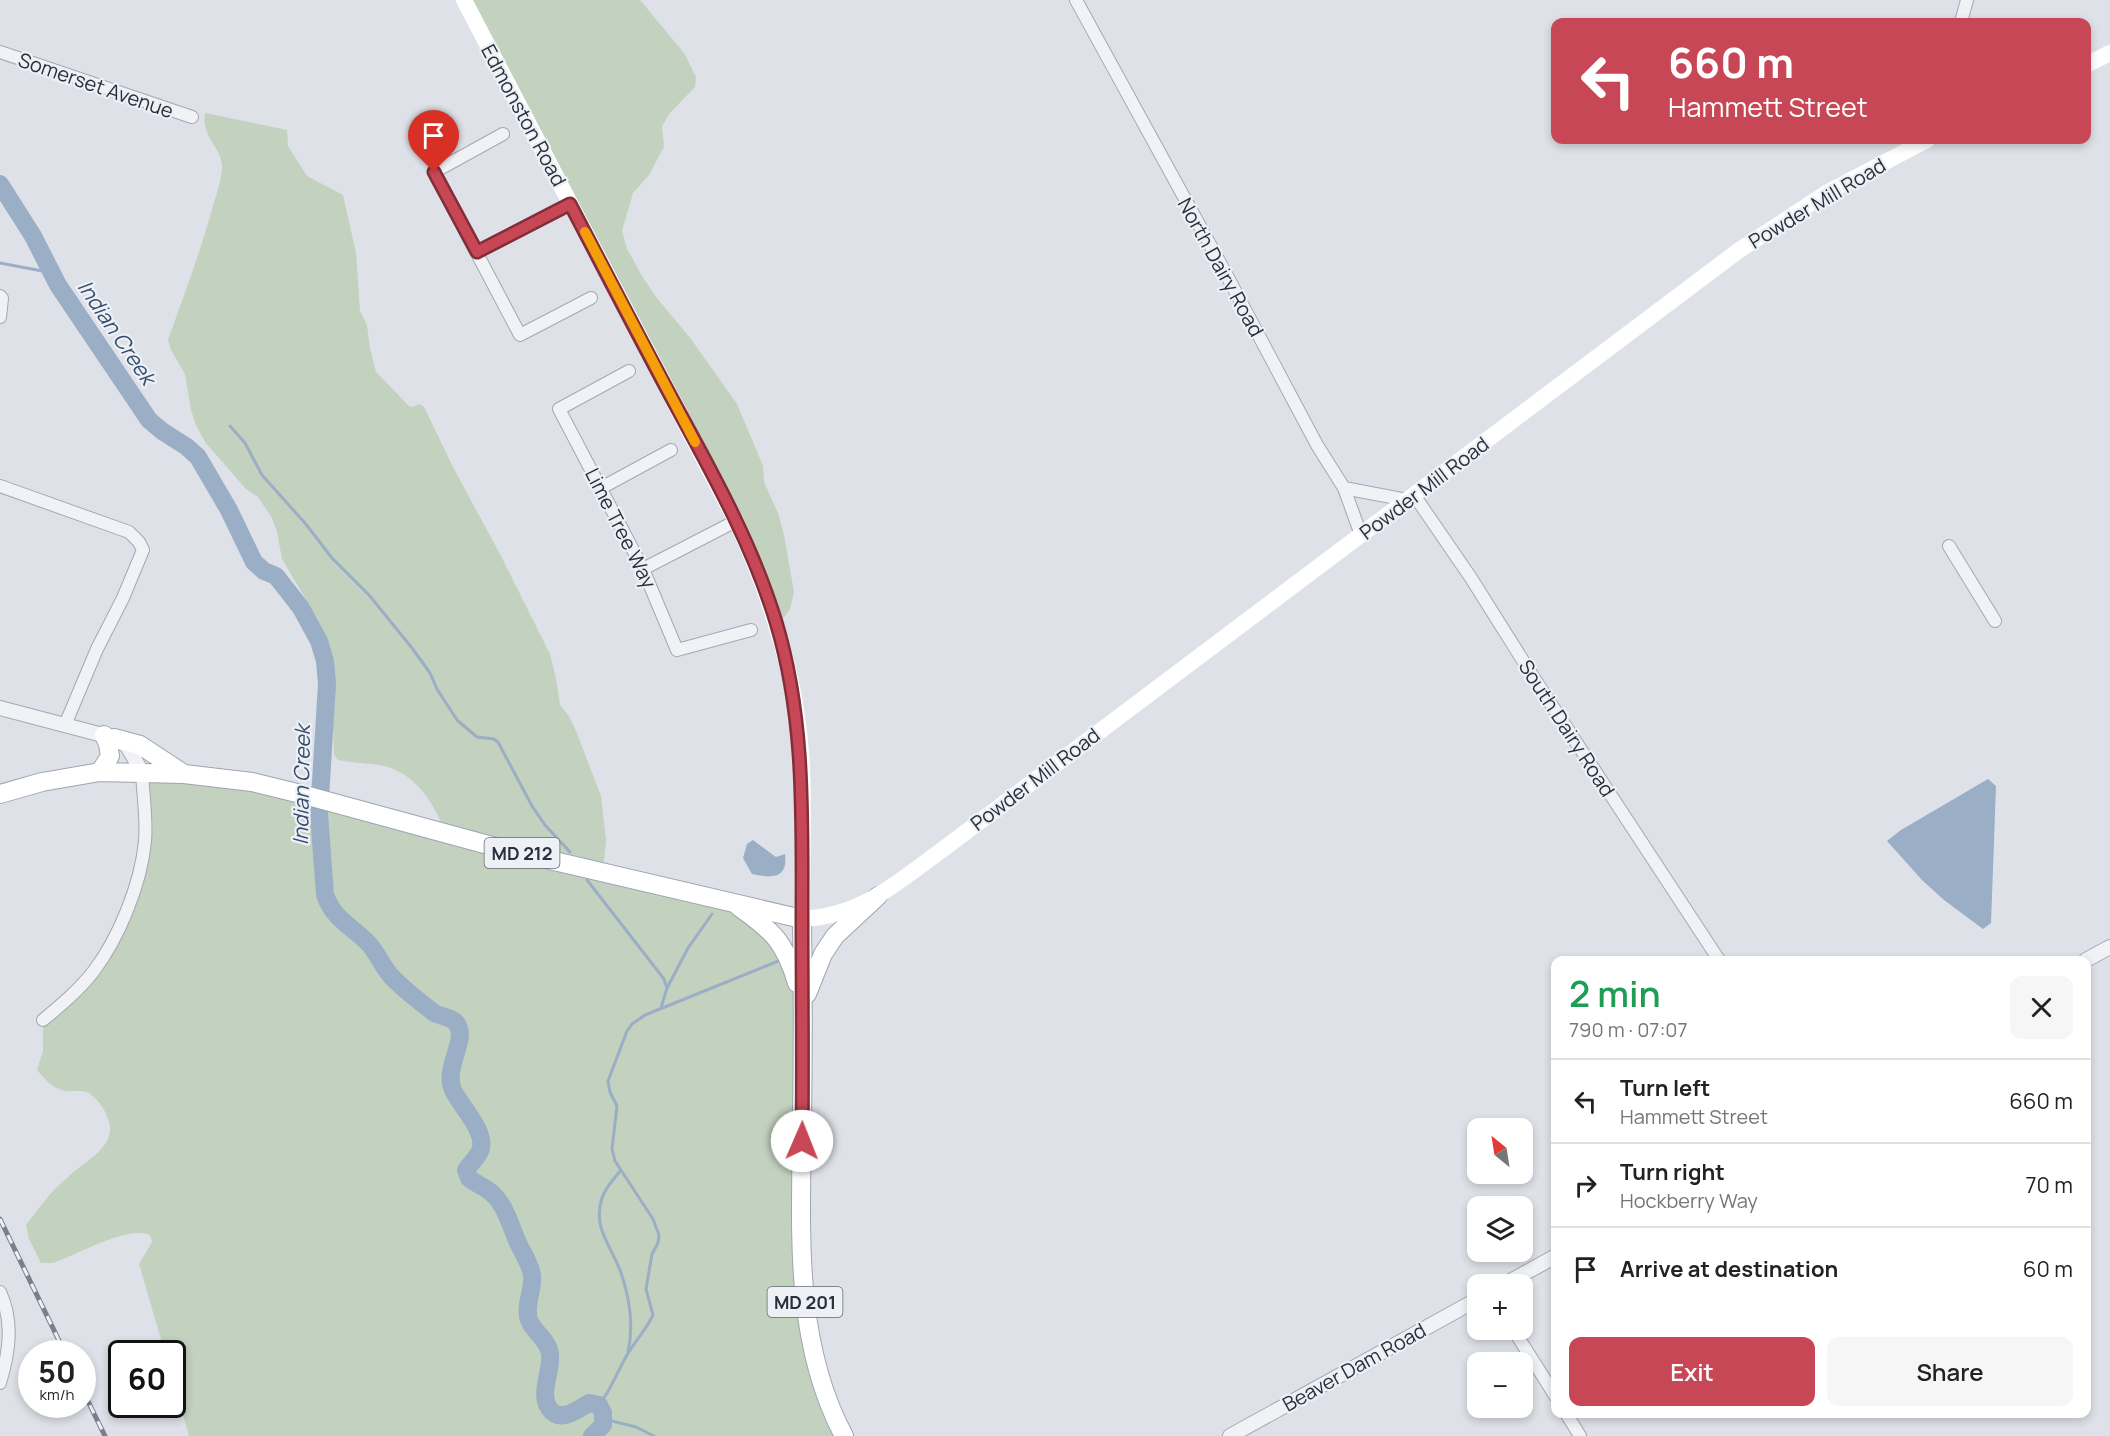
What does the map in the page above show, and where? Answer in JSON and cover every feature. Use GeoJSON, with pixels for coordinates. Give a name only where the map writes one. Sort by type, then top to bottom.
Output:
{"type":"FeatureCollection","features":[{"type":"Feature","properties":{"kind":"main road","name":"Edmonston Road"},"geometry":{"type":"LineString","coordinates":[[464,0],[736,521],[760,576],[776,623],[793,696],[802,767],[802,1213],[806,1307],[811,1343],[821,1382],[844,1436]]}},
{"type":"Feature","properties":{"kind":"main road"},"geometry":{"type":"LineString","coordinates":[[2091,62],[2110,53]]}},
{"type":"Feature","properties":{"kind":"main road","name":"Powder Mill Road"},"geometry":{"type":"LineString","coordinates":[[0,794],[42,782],[100,772],[184,774],[252,782],[504,849],[735,904],[802,918],[837,915],[878,896],[942,850],[1755,239],[1828,192],[1919,144]]}},
{"type":"Feature","properties":{"kind":"main road"},"geometry":{"type":"LineString","coordinates":[[100,772],[110,756],[109,736],[140,745],[184,774]]}},
{"type":"Feature","properties":{"kind":"main road"},"geometry":{"type":"LineString","coordinates":[[803,1004],[823,954],[835,936],[878,896]]}},
{"type":"Feature","properties":{"kind":"main road"},"geometry":{"type":"LineString","coordinates":[[735,904],[774,935],[790,957],[803,1004]]}},
{"type":"Feature","properties":{"kind":"street","name":"North Dairy Road"},"geometry":{"type":"LineString","coordinates":[[1076,0],[1317,445],[1344,488],[1361,535]]}},
{"type":"Feature","properties":{"kind":"street"},"geometry":{"type":"LineString","coordinates":[[1962,18],[1967,0]]}},
{"type":"Feature","properties":{"kind":"street","name":"Somerset Avenue"},"geometry":{"type":"LineString","coordinates":[[0,52],[192,117]]}},
{"type":"Feature","properties":{"kind":"street"},"geometry":{"type":"LineString","coordinates":[[503,134],[434,172],[520,335],[591,298]]}},
{"type":"Feature","properties":{"kind":"street"},"geometry":{"type":"LineString","coordinates":[[477,252],[570,204]]}},
{"type":"Feature","properties":{"kind":"street"},"geometry":{"type":"LineString","coordinates":[[0,296],[2,298],[0,317]]}},
{"type":"Feature","properties":{"kind":"street","name":"Lime Tree Way"},"geometry":{"type":"LineString","coordinates":[[629,371],[559,409],[643,569],[677,650],[751,630]]}},
{"type":"Feature","properties":{"kind":"street"},"geometry":{"type":"LineString","coordinates":[[601,488],[671,450]]}},
{"type":"Feature","properties":{"kind":"street"},"geometry":{"type":"LineString","coordinates":[[0,486],[129,532],[143,550],[143,555],[97,649],[65,725]]}},
{"type":"Feature","properties":{"kind":"street"},"geometry":{"type":"LineString","coordinates":[[1344,488],[1411,498]]}},
{"type":"Feature","properties":{"kind":"street","name":"South Dairy Road"},"geometry":{"type":"LineString","coordinates":[[1411,498],[1471,578],[1716,956]]}},
{"type":"Feature","properties":{"kind":"street"},"geometry":{"type":"LineString","coordinates":[[643,569],[736,521]]}},
{"type":"Feature","properties":{"kind":"street"},"geometry":{"type":"LineString","coordinates":[[1950,546],[1995,621]]}},
{"type":"Feature","properties":{"kind":"street"},"geometry":{"type":"LineString","coordinates":[[0,708],[109,736],[127,746],[141,772],[144,850],[122,922],[112,943],[93,972],[77,990],[43,1020]]}},
{"type":"Feature","properties":{"kind":"street"},"geometry":{"type":"LineString","coordinates":[[2091,957],[2110,947]]}},
{"type":"Feature","properties":{"kind":"street"},"geometry":{"type":"LineString","coordinates":[[1523,1274],[1551,1259]]}},
{"type":"Feature","properties":{"kind":"street"},"geometry":{"type":"LineString","coordinates":[[0,1293],[7,1313],[10,1339],[7,1361],[0,1383]]}},
{"type":"Feature","properties":{"kind":"street","name":"Beaver Dam Road"},"geometry":{"type":"LineString","coordinates":[[1230,1436],[1467,1305]]}},
{"type":"Feature","properties":{"kind":"street"},"geometry":{"type":"LineString","coordinates":[[1520,1340],[1551,1389]]}},
{"type":"Feature","properties":{"kind":"street"},"geometry":{"type":"LineString","coordinates":[[1569,1418],[1580,1436]]}},
{"type":"Feature","properties":{"kind":"green space"},"geometry":{"type":"Polygon","coordinates":[[[464,0],[640,0],[684,53],[696,77],[695,87],[670,113],[662,126],[664,147],[649,175],[633,193],[622,231],[627,249],[642,276],[656,297],[691,339],[737,404],[763,466],[764,482],[778,513],[784,535],[794,592],[790,609],[777,627],[761,576],[464,0]]]}},
{"type":"Feature","properties":{"kind":"green space"},"geometry":{"type":"Polygon","coordinates":[[[205,113],[287,130],[288,146],[307,176],[343,195],[356,253],[360,311],[367,325],[376,372],[409,406],[419,404],[424,407],[550,654],[560,705],[569,716],[576,731],[601,796],[606,840],[603,872],[736,904],[774,935],[803,1004],[804,1288],[844,1436],[189,1436],[184,1418],[186,1418],[186,1340],[161,1340],[139,1264],[152,1242],[150,1235],[140,1233],[116,1237],[53,1263],[41,1263],[29,1239],[26,1225],[62,1182],[100,1150],[109,1134],[110,1125],[106,1114],[94,1097],[86,1092],[58,1089],[37,1070],[43,1051],[43,1020],[112,943],[144,850],[142,772],[184,774],[445,833],[429,800],[413,781],[392,768],[338,760],[334,755],[331,660],[318,620],[282,559],[272,518],[258,497],[246,489],[205,442],[196,425],[185,374],[168,340],[201,245],[221,174],[219,154],[209,136],[205,113]]]}},
{"type":"Feature","properties":{"kind":"water"},"geometry":{"type":"Polygon","coordinates":[[[1988,779],[1996,786],[1991,923],[1983,929],[1944,900],[1922,880],[1887,841],[1901,830],[1988,779]]]}},
{"type":"Feature","properties":{"kind":"water"},"geometry":{"type":"Polygon","coordinates":[[[753,840],[776,857],[785,854],[784,869],[781,873],[772,876],[752,874],[743,858],[747,844],[753,840]]]}},
{"type":"Feature","properties":{"kind":"waterway","name":"Indian Creek"},"geometry":{"type":"LineString","coordinates":[[0,184],[33,236],[58,285],[149,420],[198,457],[229,510],[254,562],[264,571],[276,576],[301,608],[319,641],[325,661],[327,684],[319,814],[325,895],[334,912],[370,945],[396,981],[433,1012],[457,1024],[460,1038],[451,1073],[451,1082],[453,1090],[477,1128],[481,1144],[479,1154],[466,1170],[469,1178],[488,1190],[499,1201],[530,1267],[532,1281],[528,1309],[529,1320],[547,1344],[550,1354],[545,1389],[546,1402],[553,1413],[558,1415],[569,1414],[589,1403],[599,1405],[603,1413],[603,1425],[592,1436]]}},
{"type":"Feature","properties":{"kind":"waterway"},"geometry":{"type":"LineString","coordinates":[[0,263],[53,273]]}},
{"type":"Feature","properties":{"kind":"waterway"},"geometry":{"type":"LineString","coordinates":[[230,426],[245,443],[262,475],[305,523],[332,558],[369,595],[412,648],[430,673],[437,689],[457,720],[477,737],[494,739],[498,742],[532,806],[545,825],[570,852]]}},
{"type":"Feature","properties":{"kind":"waterway"},"geometry":{"type":"LineString","coordinates":[[587,880],[664,979],[667,988],[661,1008]]}},
{"type":"Feature","properties":{"kind":"waterway"},"geometry":{"type":"LineString","coordinates":[[667,988],[688,948],[712,914]]}},
{"type":"Feature","properties":{"kind":"waterway"},"geometry":{"type":"LineString","coordinates":[[599,1405],[653,1315],[646,1289],[652,1254],[658,1243],[659,1235],[653,1219],[615,1161],[612,1149],[617,1106],[610,1092],[608,1081],[627,1031],[632,1024],[645,1015],[781,960]]}},
{"type":"Feature","properties":{"kind":"waterway"},"geometry":{"type":"LineString","coordinates":[[620,1171],[603,1194],[599,1219],[627,1293],[631,1322],[628,1352]]}},
{"type":"Feature","properties":{"kind":"waterway"},"geometry":{"type":"LineString","coordinates":[[604,1419],[636,1427],[654,1436]]}},
{"type":"Feature","properties":{"kind":"railway"},"geometry":{"type":"LineString","coordinates":[[0,1219],[59,1340]]}},
{"type":"Feature","properties":{"kind":"railway"},"geometry":{"type":"LineString","coordinates":[[96,1418],[105,1436]]}},
{"type":"Feature","properties":{"kind":"slow traffic"},"geometry":{"type":"LineString","coordinates":[[585,232],[695,442]]}},
{"type":"Feature","properties":{"kind":"route"},"geometry":{"type":"LineString","coordinates":[[434,172],[477,252],[570,204],[736,521],[760,576],[776,623],[787,667],[802,767],[804,1032],[802,1141]]}}]}
